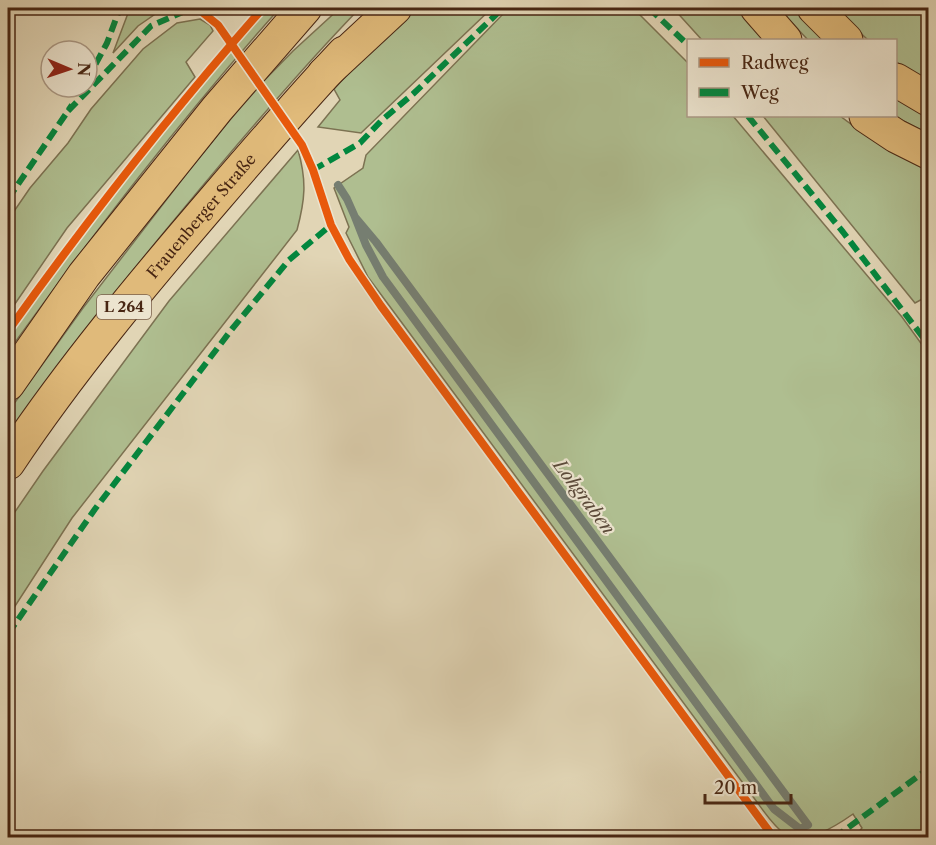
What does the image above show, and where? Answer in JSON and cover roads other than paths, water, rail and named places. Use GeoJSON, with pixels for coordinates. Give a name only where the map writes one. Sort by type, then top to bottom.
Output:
{"type":"FeatureCollection","features":[{"type":"Feature","properties":{"kind":"main road"},"geometry":{"type":"LineString","coordinates":[[298,17],[320,8]]}},
{"type":"Feature","properties":{"kind":"main road","name":"Frauenberger Straße"},"geometry":{"type":"LineString","coordinates":[[8,463],[71,375],[140,288],[250,158],[386,8]]}},
{"type":"Feature","properties":{"kind":"main road"},"geometry":{"type":"LineString","coordinates":[[324,74],[395,8]]}},
{"type":"Feature","properties":{"kind":"main road"},"geometry":{"type":"LineString","coordinates":[[757,8],[784,39]]}},
{"type":"Feature","properties":{"kind":"main road"},"geometry":{"type":"LineString","coordinates":[[814,8],[845,39]]}},
{"type":"Feature","properties":{"kind":"main road","name":"L 264"},"geometry":{"type":"LineString","coordinates":[[8,384],[84,275],[217,109],[298,17]]}},
{"type":"Feature","properties":{"kind":"main road"},"geometry":{"type":"LineString","coordinates":[[897,81],[928,99]]}},
{"type":"Feature","properties":{"kind":"main road"},"geometry":{"type":"LineString","coordinates":[[868,117],[896,136],[928,152]]}},
{"type":"Feature","properties":{"kind":"waterway","name":"Lohgraben"},"geometry":{"type":"LineString","coordinates":[[338,185],[355,217],[376,242],[808,825],[800,829],[774,809],[383,277],[366,245],[355,217]]}}]}
